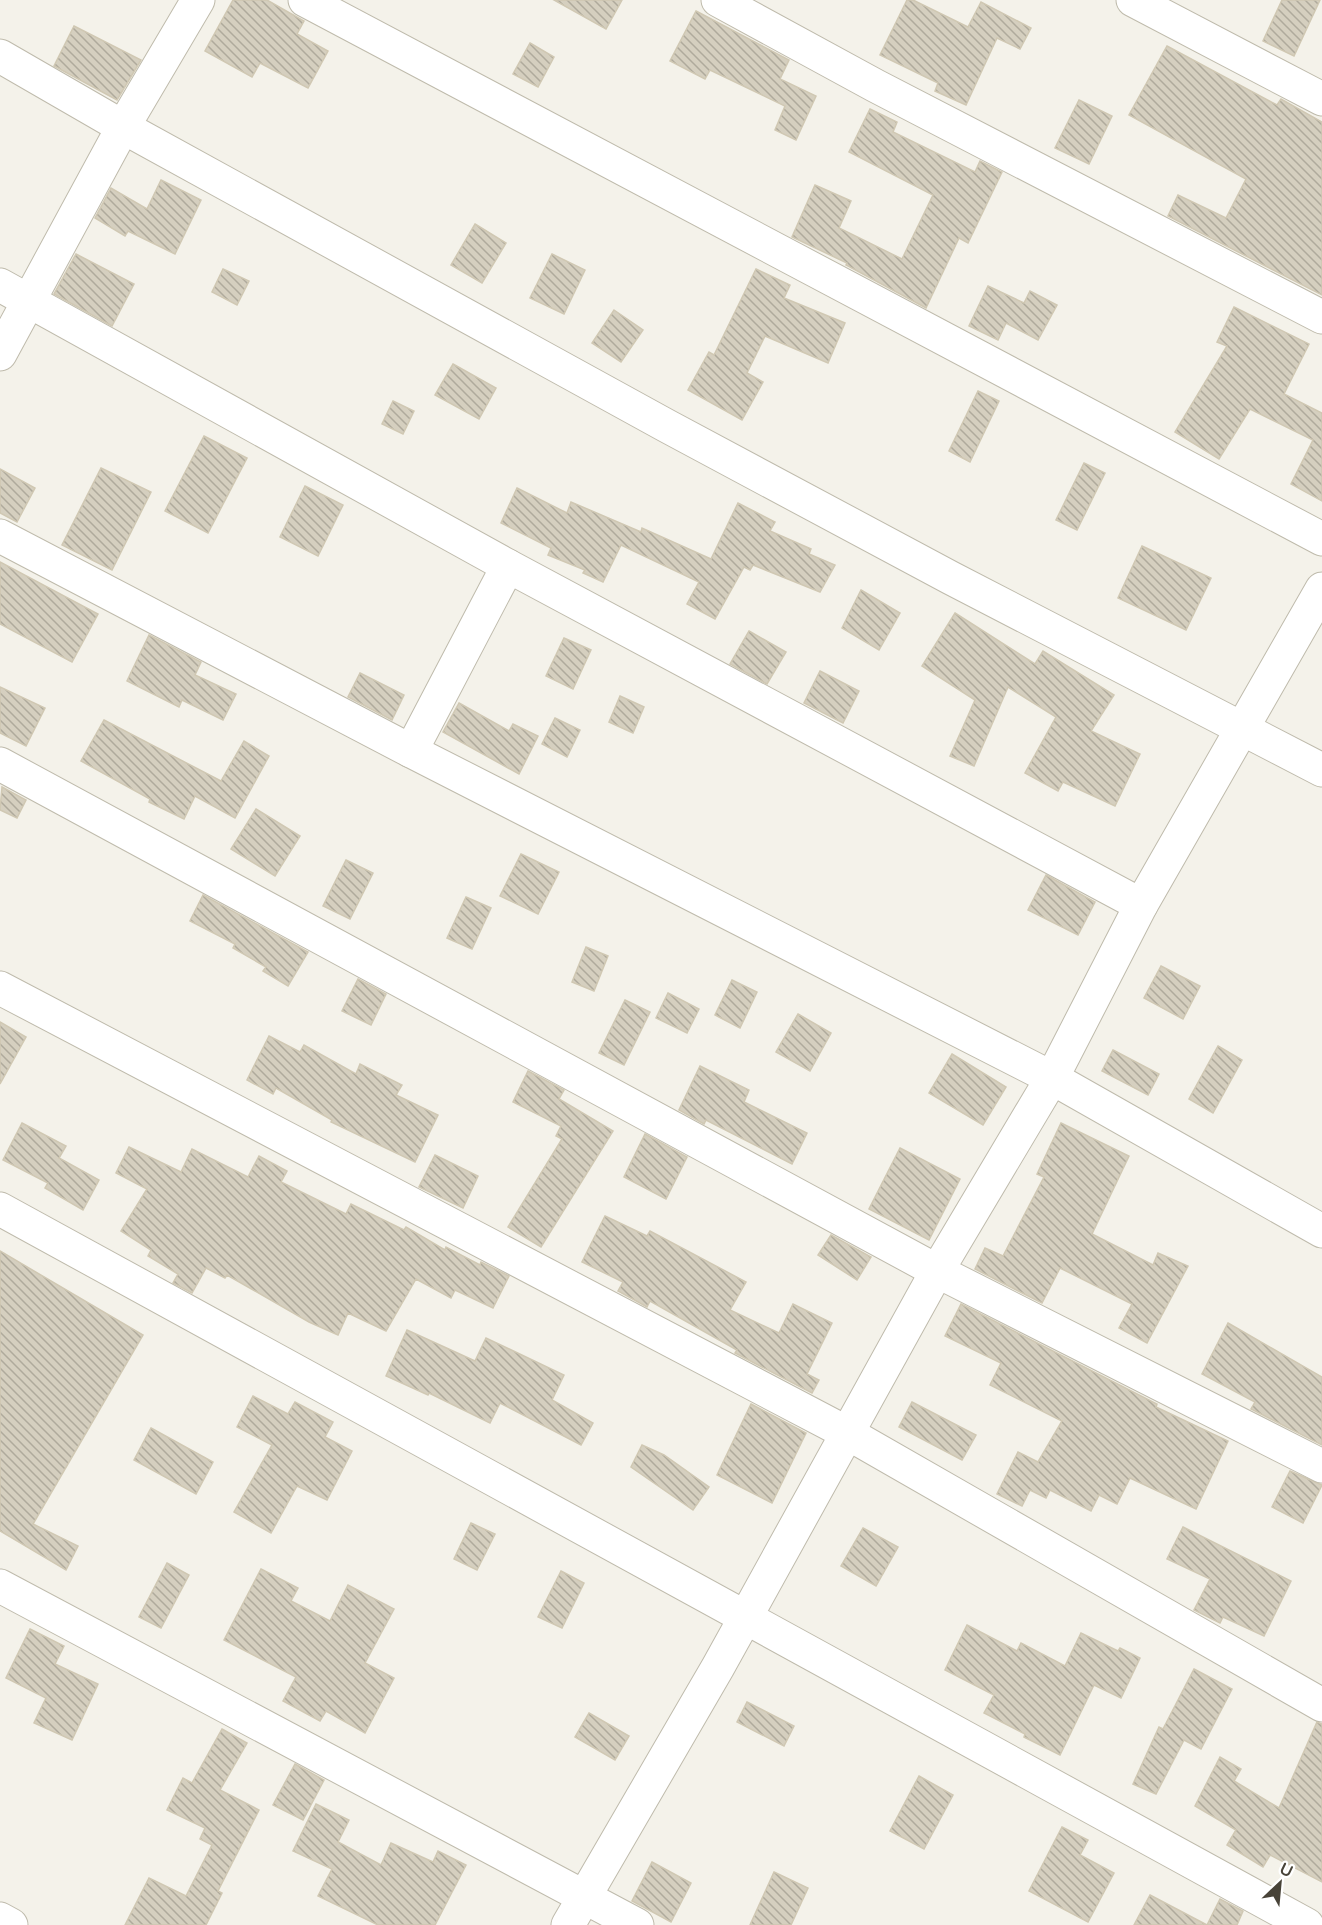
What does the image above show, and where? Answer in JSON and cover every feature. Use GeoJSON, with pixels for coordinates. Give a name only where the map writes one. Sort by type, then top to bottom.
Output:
{"type":"FeatureCollection","features":[{"type":"Feature","properties":{"kind":"street"},"geometry":{"type":"LineString","coordinates":[[0,354],[123,127],[198,0]]}},
{"type":"Feature","properties":{"kind":"street"},"geometry":{"type":"LineString","coordinates":[[305,0],[1322,539]]}},
{"type":"Feature","properties":{"kind":"street"},"geometry":{"type":"LineString","coordinates":[[718,0],[876,86],[1322,317]]}},
{"type":"Feature","properties":{"kind":"street"},"geometry":{"type":"LineString","coordinates":[[1133,0],[1322,99]]}},
{"type":"Feature","properties":{"kind":"street"},"geometry":{"type":"LineString","coordinates":[[0,56],[123,127],[951,578],[1243,727],[1322,770]]}},
{"type":"Feature","properties":{"kind":"street"},"geometry":{"type":"LineString","coordinates":[[0,285],[508,566],[1141,905]]}},
{"type":"Feature","properties":{"kind":"street"},"geometry":{"type":"LineString","coordinates":[[0,536],[411,751],[1052,1078],[1322,1231]]}},
{"type":"Feature","properties":{"kind":"street"},"geometry":{"type":"LineString","coordinates":[[411,751],[508,566]]}},
{"type":"Feature","properties":{"kind":"street"},"geometry":{"type":"LineString","coordinates":[[568,1925],[849,1434],[937,1271],[1052,1078],[1141,905],[1322,589]]}},
{"type":"Feature","properties":{"kind":"street"},"geometry":{"type":"LineString","coordinates":[[0,765],[937,1271],[1322,1466]]}},
{"type":"Feature","properties":{"kind":"street"},"geometry":{"type":"LineString","coordinates":[[0,988],[849,1434],[1322,1705]]}},
{"type":"Feature","properties":{"kind":"street"},"geometry":{"type":"LineString","coordinates":[[0,1209],[744,1619],[1307,1925]]}},
{"type":"Feature","properties":{"kind":"street"},"geometry":{"type":"LineString","coordinates":[[0,1586],[637,1925]]}},
{"type":"Feature","properties":{"kind":"street"},"geometry":{"type":"LineString","coordinates":[[0,1919],[11,1925]]}},
{"type":"Feature","properties":{"kind":"building"},"geometry":{"type":"Polygon","coordinates":[[[233,0],[267,0],[304,21],[297,34],[328,51],[308,88],[260,63],[252,77],[205,51],[233,0]]]}},
{"type":"Feature","properties":{"kind":"building"},"geometry":{"type":"Polygon","coordinates":[[[554,0],[622,0],[606,29],[554,0]]]}},
{"type":"Feature","properties":{"kind":"building"},"geometry":{"type":"Polygon","coordinates":[[[907,0],[913,0],[968,27],[981,2],[1031,28],[1020,49],[997,38],[966,105],[935,91],[938,83],[880,55],[907,0]]]}},
{"type":"Feature","properties":{"kind":"building"},"geometry":{"type":"Polygon","coordinates":[[[1282,0],[1320,0],[1294,56],[1263,41],[1282,0]]]}},
{"type":"Feature","properties":{"kind":"building"},"geometry":{"type":"Polygon","coordinates":[[[696,11],[789,60],[780,79],[816,96],[796,140],[775,130],[785,106],[710,70],[705,79],[670,61],[696,11]]]}},
{"type":"Feature","properties":{"kind":"building"},"geometry":{"type":"Polygon","coordinates":[[[74,26],[141,60],[117,100],[54,66],[74,26]]]}},
{"type":"Feature","properties":{"kind":"building"},"geometry":{"type":"Polygon","coordinates":[[[530,43],[554,57],[538,87],[513,74],[530,43]]]}},
{"type":"Feature","properties":{"kind":"building"},"geometry":{"type":"Polygon","coordinates":[[[1167,46],[1277,105],[1281,99],[1322,122],[1322,295],[1168,216],[1178,195],[1226,218],[1246,179],[1129,115],[1167,46]]]}},
{"type":"Feature","properties":{"kind":"building"},"geometry":{"type":"Polygon","coordinates":[[[1079,100],[1112,116],[1089,164],[1055,148],[1079,100]]]}},
{"type":"Feature","properties":{"kind":"building"},"geometry":{"type":"Polygon","coordinates":[[[870,109],[897,122],[893,132],[975,172],[980,161],[1002,172],[968,243],[959,238],[926,308],[846,265],[847,263],[792,237],[815,185],[851,201],[839,228],[902,259],[933,195],[849,152],[870,109]]]}},
{"type":"Feature","properties":{"kind":"building"},"geometry":{"type":"Polygon","coordinates":[[[161,180],[201,200],[175,254],[128,231],[125,236],[95,218],[111,188],[147,209],[161,180]]]}},
{"type":"Feature","properties":{"kind":"building"},"geometry":{"type":"Polygon","coordinates":[[[475,224],[506,243],[482,283],[451,265],[475,224]]]}},
{"type":"Feature","properties":{"kind":"building"},"geometry":{"type":"Polygon","coordinates":[[[76,254],[134,284],[112,326],[54,294],[76,254]]]}},
{"type":"Feature","properties":{"kind":"building"},"geometry":{"type":"Polygon","coordinates":[[[552,254],[585,270],[564,314],[530,298],[552,254]]]}},
{"type":"Feature","properties":{"kind":"building"},"geometry":{"type":"Polygon","coordinates":[[[223,269],[249,281],[237,305],[212,292],[223,269]]]}},
{"type":"Feature","properties":{"kind":"building"},"geometry":{"type":"Polygon","coordinates":[[[756,269],[790,285],[784,298],[845,323],[828,363],[765,336],[747,373],[763,382],[742,420],[688,390],[709,352],[714,355],[756,269]]]}},
{"type":"Feature","properties":{"kind":"building"},"geometry":{"type":"Polygon","coordinates":[[[988,286],[1024,303],[1030,291],[1057,305],[1038,340],[1006,323],[998,340],[969,326],[988,286]]]}},
{"type":"Feature","properties":{"kind":"building"},"geometry":{"type":"Polygon","coordinates":[[[1234,307],[1309,344],[1284,394],[1322,413],[1322,501],[1291,484],[1313,440],[1250,409],[1219,459],[1175,432],[1227,346],[1217,342],[1234,307]]]}},
{"type":"Feature","properties":{"kind":"building"},"geometry":{"type":"Polygon","coordinates":[[[614,310],[643,330],[621,362],[592,343],[614,310]]]}},
{"type":"Feature","properties":{"kind":"building"},"geometry":{"type":"Polygon","coordinates":[[[453,364],[496,388],[479,419],[435,395],[453,364]]]}},
{"type":"Feature","properties":{"kind":"building"},"geometry":{"type":"Polygon","coordinates":[[[978,391],[999,401],[970,462],[949,451],[978,391]]]}},
{"type":"Feature","properties":{"kind":"building"},"geometry":{"type":"Polygon","coordinates":[[[393,401],[414,411],[403,434],[382,424],[393,401]]]}},
{"type":"Feature","properties":{"kind":"building"},"geometry":{"type":"Polygon","coordinates":[[[204,436],[247,458],[208,533],[165,511],[204,436]]]}},
{"type":"Feature","properties":{"kind":"building"},"geometry":{"type":"Polygon","coordinates":[[[1084,463],[1105,473],[1077,530],[1056,520],[1084,463]]]}},
{"type":"Feature","properties":{"kind":"building"},"geometry":{"type":"Polygon","coordinates":[[[101,468],[151,492],[112,570],[62,545],[101,468]]]}},
{"type":"Feature","properties":{"kind":"building"},"geometry":{"type":"Polygon","coordinates":[[[0,469],[35,488],[17,522],[0,513],[0,469]]]}},
{"type":"Feature","properties":{"kind":"building"},"geometry":{"type":"Polygon","coordinates":[[[305,486],[343,505],[318,556],[280,537],[305,486]]]}},
{"type":"Feature","properties":{"kind":"building"},"geometry":{"type":"Polygon","coordinates":[[[517,488],[567,513],[571,502],[641,532],[642,528],[711,559],[738,503],[775,522],[770,531],[811,549],[809,554],[835,565],[820,592],[753,565],[750,570],[744,567],[715,619],[687,604],[699,582],[621,545],[603,582],[583,573],[585,570],[548,555],[551,548],[501,523],[517,488]]]}},
{"type":"Feature","properties":{"kind":"building"},"geometry":{"type":"Polygon","coordinates":[[[1142,546],[1211,578],[1186,630],[1118,598],[1142,546]]]}},
{"type":"Feature","properties":{"kind":"building"},"geometry":{"type":"Polygon","coordinates":[[[0,562],[98,614],[72,662],[0,624],[0,562]]]}},
{"type":"Feature","properties":{"kind":"building"},"geometry":{"type":"Polygon","coordinates":[[[861,590],[900,613],[879,650],[842,628],[861,590]]]}},
{"type":"Feature","properties":{"kind":"building"},"geometry":{"type":"Polygon","coordinates":[[[955,613],[1035,664],[1043,651],[1114,695],[1091,731],[1140,754],[1115,806],[1063,782],[1058,791],[1025,773],[1056,717],[1008,687],[974,766],[950,756],[975,700],[922,666],[955,613]]]}},
{"type":"Feature","properties":{"kind":"building"},"geometry":{"type":"Polygon","coordinates":[[[749,631],[786,652],[767,684],[730,664],[749,631]]]}},
{"type":"Feature","properties":{"kind":"building"},"geometry":{"type":"Polygon","coordinates":[[[149,635],[201,662],[195,675],[236,694],[223,720],[182,700],[179,707],[127,681],[149,635]]]}},
{"type":"Feature","properties":{"kind":"building"},"geometry":{"type":"Polygon","coordinates":[[[564,638],[591,650],[573,689],[546,676],[564,638]]]}},
{"type":"Feature","properties":{"kind":"building"},"geometry":{"type":"Polygon","coordinates":[[[820,671],[859,691],[843,723],[804,703],[820,671]]]}},
{"type":"Feature","properties":{"kind":"building"},"geometry":{"type":"Polygon","coordinates":[[[360,673],[404,695],[392,720],[348,697],[360,673]]]}},
{"type":"Feature","properties":{"kind":"building"},"geometry":{"type":"Polygon","coordinates":[[[0,687],[45,708],[26,746],[0,733],[0,687]]]}},
{"type":"Feature","properties":{"kind":"building"},"geometry":{"type":"Polygon","coordinates":[[[620,696],[644,707],[633,733],[609,722],[620,696]]]}},
{"type":"Feature","properties":{"kind":"building"},"geometry":{"type":"Polygon","coordinates":[[[459,703],[509,731],[513,724],[538,736],[519,774],[443,732],[459,703]]]}},
{"type":"Feature","properties":{"kind":"building"},"geometry":{"type":"Polygon","coordinates":[[[555,718],[580,730],[567,757],[542,744],[555,718]]]}},
{"type":"Feature","properties":{"kind":"building"},"geometry":{"type":"Polygon","coordinates":[[[104,720],[221,781],[244,741],[269,756],[235,818],[195,796],[184,819],[149,802],[150,799],[81,761],[104,720]]]}},
{"type":"Feature","properties":{"kind":"building"},"geometry":{"type":"Polygon","coordinates":[[[2,787],[26,800],[17,818],[0,810],[2,787]]]}},
{"type":"Feature","properties":{"kind":"building"},"geometry":{"type":"Polygon","coordinates":[[[256,809],[300,836],[275,876],[231,849],[256,809]]]}},
{"type":"Feature","properties":{"kind":"building"},"geometry":{"type":"Polygon","coordinates":[[[521,854],[559,872],[538,914],[500,896],[521,854]]]}},
{"type":"Feature","properties":{"kind":"building"},"geometry":{"type":"Polygon","coordinates":[[[346,860],[373,873],[350,919],[323,906],[346,860]]]}},
{"type":"Feature","properties":{"kind":"building"},"geometry":{"type":"Polygon","coordinates":[[[1046,875],[1095,902],[1078,935],[1028,910],[1046,875]]]}},
{"type":"Feature","properties":{"kind":"building"},"geometry":{"type":"Polygon","coordinates":[[[203,895],[308,952],[288,986],[263,971],[266,967],[233,948],[235,944],[190,921],[203,895]]]}},
{"type":"Feature","properties":{"kind":"building"},"geometry":{"type":"Polygon","coordinates":[[[466,897],[491,908],[472,949],[447,938],[466,897]]]}},
{"type":"Feature","properties":{"kind":"building"},"geometry":{"type":"Polygon","coordinates":[[[586,947],[608,956],[594,991],[572,982],[586,947]]]}},
{"type":"Feature","properties":{"kind":"building"},"geometry":{"type":"Polygon","coordinates":[[[1161,966],[1200,986],[1183,1019],[1144,998],[1161,966]]]}},
{"type":"Feature","properties":{"kind":"building"},"geometry":{"type":"Polygon","coordinates":[[[358,979],[386,994],[371,1025],[342,1011],[358,979]]]}},
{"type":"Feature","properties":{"kind":"building"},"geometry":{"type":"Polygon","coordinates":[[[732,980],[757,992],[740,1028],[715,1015],[732,980]]]}},
{"type":"Feature","properties":{"kind":"building"},"geometry":{"type":"Polygon","coordinates":[[[668,993],[699,1009],[687,1033],[656,1018],[668,993]]]}},
{"type":"Feature","properties":{"kind":"building"},"geometry":{"type":"Polygon","coordinates":[[[625,1000],[650,1012],[624,1065],[599,1053],[625,1000]]]}},
{"type":"Feature","properties":{"kind":"building"},"geometry":{"type":"Polygon","coordinates":[[[798,1014],[831,1033],[810,1071],[776,1052],[798,1014]]]}},
{"type":"Feature","properties":{"kind":"building"},"geometry":{"type":"Polygon","coordinates":[[[0,1022],[26,1037],[0,1084],[0,1022]]]}},
{"type":"Feature","properties":{"kind":"building"},"geometry":{"type":"Polygon","coordinates":[[[269,1036],[300,1052],[304,1045],[356,1074],[360,1064],[402,1085],[396,1095],[438,1115],[415,1162],[331,1122],[332,1120],[276,1088],[273,1094],[247,1080],[269,1036]]]}},
{"type":"Feature","properties":{"kind":"building"},"geometry":{"type":"Polygon","coordinates":[[[1218,1046],[1242,1060],[1213,1113],[1189,1099],[1218,1046]]]}},
{"type":"Feature","properties":{"kind":"building"},"geometry":{"type":"Polygon","coordinates":[[[1113,1050],[1159,1074],[1148,1095],[1102,1071],[1113,1050]]]}},
{"type":"Feature","properties":{"kind":"building"},"geometry":{"type":"Polygon","coordinates":[[[952,1054],[1006,1087],[983,1125],[929,1093],[952,1054]]]}},
{"type":"Feature","properties":{"kind":"building"},"geometry":{"type":"Polygon","coordinates":[[[700,1066],[749,1090],[744,1102],[807,1133],[792,1164],[706,1120],[704,1124],[679,1110],[700,1066]]]}},
{"type":"Feature","properties":{"kind":"building"},"geometry":{"type":"Polygon","coordinates":[[[528,1071],[564,1090],[559,1099],[613,1131],[541,1247],[508,1227],[562,1139],[556,1136],[561,1126],[513,1102],[528,1071]]]}},
{"type":"Feature","properties":{"kind":"building"},"geometry":{"type":"Polygon","coordinates":[[[22,1123],[66,1146],[59,1158],[99,1180],[83,1210],[45,1188],[48,1183],[3,1160],[22,1123]]]}},
{"type":"Feature","properties":{"kind":"building"},"geometry":{"type":"Polygon","coordinates":[[[1061,1123],[1129,1156],[1092,1234],[1153,1265],[1158,1253],[1188,1266],[1147,1343],[1119,1328],[1132,1304],[1060,1268],[1042,1303],[975,1269],[985,1248],[1003,1256],[1044,1177],[1037,1174],[1061,1123]]]}},
{"type":"Feature","properties":{"kind":"building"},"geometry":{"type":"Polygon","coordinates":[[[645,1134],[687,1157],[666,1199],[624,1177],[645,1134]]]}},
{"type":"Feature","properties":{"kind":"building"},"geometry":{"type":"Polygon","coordinates":[[[129,1147],[181,1172],[192,1149],[248,1177],[259,1156],[287,1171],[281,1182],[346,1214],[351,1204],[404,1230],[406,1227],[445,1250],[446,1247],[480,1265],[481,1262],[509,1276],[493,1308],[455,1290],[451,1298],[416,1279],[386,1331],[348,1313],[338,1335],[309,1322],[227,1275],[225,1278],[206,1268],[192,1293],[173,1283],[178,1274],[148,1256],[151,1250],[121,1231],[147,1189],[116,1173],[129,1147]]]}},
{"type":"Feature","properties":{"kind":"building"},"geometry":{"type":"Polygon","coordinates":[[[900,1148],[960,1179],[929,1240],[869,1209],[900,1148]]]}},
{"type":"Feature","properties":{"kind":"building"},"geometry":{"type":"Polygon","coordinates":[[[435,1155],[478,1176],[463,1208],[419,1187],[435,1155]]]}},
{"type":"Feature","properties":{"kind":"building"},"geometry":{"type":"Polygon","coordinates":[[[605,1216],[647,1236],[650,1231],[746,1282],[730,1310],[779,1333],[793,1304],[832,1323],[807,1374],[819,1380],[812,1393],[735,1353],[737,1350],[650,1301],[647,1307],[618,1291],[623,1282],[582,1262],[605,1216]]]}},
{"type":"Feature","properties":{"kind":"building"},"geometry":{"type":"Polygon","coordinates":[[[831,1235],[871,1257],[857,1280],[818,1255],[831,1235]]]}},
{"type":"Feature","properties":{"kind":"building"},"geometry":{"type":"Polygon","coordinates":[[[0,1251],[143,1335],[33,1524],[78,1546],[66,1570],[0,1531],[0,1251]]]}},
{"type":"Feature","properties":{"kind":"building"},"geometry":{"type":"Polygon","coordinates":[[[961,1304],[1157,1404],[1156,1407],[1228,1441],[1196,1509],[1130,1478],[1117,1504],[1099,1495],[1091,1511],[1050,1490],[1046,1498],[1030,1490],[1022,1506],[997,1494],[1018,1452],[1038,1462],[1062,1421],[990,1385],[1001,1363],[945,1336],[961,1304]]]}},
{"type":"Feature","properties":{"kind":"building"},"geometry":{"type":"Polygon","coordinates":[[[1228,1323],[1322,1377],[1322,1445],[1251,1409],[1255,1402],[1202,1374],[1228,1323]]]}},
{"type":"Feature","properties":{"kind":"building"},"geometry":{"type":"Polygon","coordinates":[[[407,1330],[475,1361],[486,1338],[564,1375],[552,1400],[593,1423],[581,1445],[500,1403],[490,1423],[429,1393],[428,1395],[386,1376],[407,1330]]]}},
{"type":"Feature","properties":{"kind":"building"},"geometry":{"type":"Polygon","coordinates":[[[253,1396],[288,1414],[295,1402],[333,1422],[325,1437],[352,1451],[327,1500],[297,1486],[271,1533],[234,1512],[272,1445],[237,1427],[253,1396]]]}},
{"type":"Feature","properties":{"kind":"building"},"geometry":{"type":"Polygon","coordinates":[[[912,1402],[976,1435],[962,1460],[899,1427],[912,1402]]]}},
{"type":"Feature","properties":{"kind":"building"},"geometry":{"type":"Polygon","coordinates":[[[751,1404],[806,1433],[772,1503],[717,1475],[751,1404]]]}},
{"type":"Feature","properties":{"kind":"building"},"geometry":{"type":"Polygon","coordinates":[[[151,1428],[213,1462],[196,1494],[134,1460],[151,1428]]]}},
{"type":"Feature","properties":{"kind":"building"},"geometry":{"type":"Polygon","coordinates":[[[642,1445],[664,1455],[709,1487],[693,1510],[631,1467],[642,1445]]]}},
{"type":"Feature","properties":{"kind":"building"},"geometry":{"type":"Polygon","coordinates":[[[1290,1471],[1322,1485],[1303,1523],[1272,1507],[1290,1471]]]}},
{"type":"Feature","properties":{"kind":"building"},"geometry":{"type":"Polygon","coordinates":[[[471,1523],[495,1534],[477,1570],[454,1559],[471,1523]]]}},
{"type":"Feature","properties":{"kind":"building"},"geometry":{"type":"Polygon","coordinates":[[[1183,1527],[1291,1581],[1264,1636],[1223,1617],[1220,1623],[1194,1610],[1210,1579],[1167,1559],[1183,1527]]]}},
{"type":"Feature","properties":{"kind":"building"},"geometry":{"type":"Polygon","coordinates":[[[863,1528],[898,1547],[876,1586],[841,1566],[863,1528]]]}},
{"type":"Feature","properties":{"kind":"building"},"geometry":{"type":"Polygon","coordinates":[[[167,1563],[189,1575],[161,1628],[139,1617],[167,1563]]]}},
{"type":"Feature","properties":{"kind":"building"},"geometry":{"type":"Polygon","coordinates":[[[261,1569],[298,1588],[291,1601],[330,1621],[348,1585],[394,1609],[365,1663],[394,1678],[365,1733],[326,1711],[320,1721],[283,1701],[296,1677],[224,1640],[261,1569]]]}},
{"type":"Feature","properties":{"kind":"building"},"geometry":{"type":"Polygon","coordinates":[[[561,1571],[584,1583],[562,1628],[538,1617],[561,1571]]]}},
{"type":"Feature","properties":{"kind":"building"},"geometry":{"type":"Polygon","coordinates":[[[967,1625],[1017,1651],[1021,1643],[1065,1666],[1081,1633],[1118,1651],[1120,1648],[1140,1658],[1121,1698],[1094,1685],[1060,1755],[984,1713],[994,1695],[945,1670],[967,1625]]]}},
{"type":"Feature","properties":{"kind":"building"},"geometry":{"type":"Polygon","coordinates":[[[30,1629],[64,1646],[55,1664],[98,1684],[72,1740],[34,1723],[46,1698],[6,1678],[30,1629]]]}},
{"type":"Feature","properties":{"kind":"building"},"geometry":{"type":"Polygon","coordinates":[[[1194,1669],[1232,1689],[1201,1749],[1184,1740],[1156,1794],[1133,1784],[1159,1727],[1163,1729],[1194,1669]]]}},
{"type":"Feature","properties":{"kind":"building"},"geometry":{"type":"Polygon","coordinates":[[[747,1702],[794,1726],[784,1746],[737,1722],[747,1702]]]}},
{"type":"Feature","properties":{"kind":"building"},"geometry":{"type":"Polygon","coordinates":[[[589,1713],[629,1736],[615,1760],[575,1737],[589,1713]]]}},
{"type":"Feature","properties":{"kind":"building"},"geometry":{"type":"Polygon","coordinates":[[[1317,1722],[1322,1724],[1322,1882],[1270,1855],[1263,1867],[1227,1845],[1236,1830],[1195,1806],[1220,1757],[1241,1769],[1234,1781],[1279,1808],[1317,1722]]]}},
{"type":"Feature","properties":{"kind":"building"},"geometry":{"type":"Polygon","coordinates":[[[222,1729],[247,1743],[220,1790],[259,1810],[218,1891],[222,1893],[206,1925],[125,1925],[149,1878],[186,1896],[212,1845],[200,1839],[205,1828],[167,1810],[183,1778],[192,1783],[222,1729]]]}},
{"type":"Feature","properties":{"kind":"building"},"geometry":{"type":"Polygon","coordinates":[[[295,1764],[324,1780],[303,1820],[273,1805],[295,1764]]]}},
{"type":"Feature","properties":{"kind":"building"},"geometry":{"type":"Polygon","coordinates":[[[919,1776],[953,1795],[924,1849],[890,1831],[919,1776]]]}},
{"type":"Feature","properties":{"kind":"building"},"geometry":{"type":"Polygon","coordinates":[[[316,1804],[349,1820],[338,1842],[381,1865],[391,1843],[433,1862],[438,1851],[466,1865],[435,1925],[378,1925],[318,1896],[332,1869],[293,1851],[316,1804]]]}},
{"type":"Feature","properties":{"kind":"building"},"geometry":{"type":"Polygon","coordinates":[[[1062,1827],[1088,1840],[1080,1855],[1114,1873],[1088,1922],[1029,1891],[1062,1827]]]}},
{"type":"Feature","properties":{"kind":"building"},"geometry":{"type":"Polygon","coordinates":[[[652,1862],[691,1883],[671,1922],[632,1901],[652,1862]]]}},
{"type":"Feature","properties":{"kind":"building"},"geometry":{"type":"Polygon","coordinates":[[[774,1872],[808,1888],[791,1925],[750,1925],[774,1872]]]}},
{"type":"Feature","properties":{"kind":"building"},"geometry":{"type":"Polygon","coordinates":[[[1150,1895],[1207,1925],[1134,1925],[1150,1895]]]}},
{"type":"Feature","properties":{"kind":"building"},"geometry":{"type":"Polygon","coordinates":[[[1220,1899],[1243,1911],[1237,1925],[1207,1925],[1220,1899]]]}}]}
